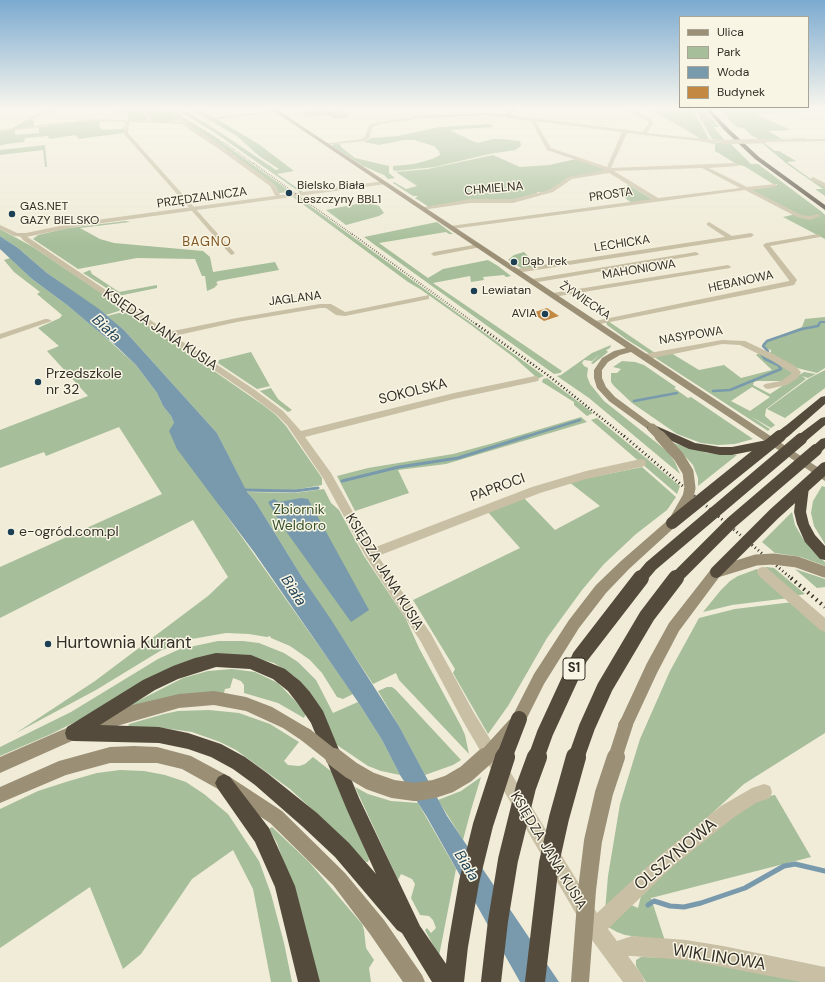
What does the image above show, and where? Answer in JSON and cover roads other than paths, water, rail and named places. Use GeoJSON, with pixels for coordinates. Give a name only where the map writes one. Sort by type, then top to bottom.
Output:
{"type":"FeatureCollection","features":[{"type":"Feature","properties":{"kind":"highway"},"geometry":{"type":"LineString","coordinates":[[751,153],[825,208]]}},
{"type":"Feature","properties":{"kind":"highway"},"geometry":{"type":"LineString","coordinates":[[760,153],[825,201]]}},
{"type":"Feature","properties":{"kind":"highway"},"geometry":{"type":"LineString","coordinates":[[672,523],[825,399]]}},
{"type":"Feature","properties":{"kind":"highway","name":"S1"},"geometry":{"type":"LineString","coordinates":[[491,982],[498,921],[508,860],[526,787],[545,733],[580,657],[651,566],[735,493],[825,420]]}},
{"type":"Feature","properties":{"kind":"highway"},"geometry":{"type":"LineString","coordinates":[[652,428],[692,446],[720,451],[732,451],[772,443]]}},
{"type":"Feature","properties":{"kind":"highway","name":"S1"},"geometry":{"type":"LineString","coordinates":[[535,982],[549,864],[559,818],[572,766],[605,687],[647,616],[674,580],[732,522],[820,446]]}},
{"type":"Feature","properties":{"kind":"highway"},"geometry":{"type":"LineString","coordinates":[[716,572],[803,487],[825,468]]}},
{"type":"Feature","properties":{"kind":"highway"},"geometry":{"type":"LineString","coordinates":[[803,487],[800,512],[803,524],[810,538],[825,555]]}},
{"type":"Feature","properties":{"kind":"highway"},"geometry":{"type":"LineString","coordinates":[[73,733],[149,685],[173,673],[195,665],[216,660],[235,660],[251,662],[279,674],[294,686],[304,698],[316,717],[353,804],[413,933]]}},
{"type":"Feature","properties":{"kind":"highway"},"geometry":{"type":"LineString","coordinates":[[454,982],[458,946],[469,882],[483,825],[499,772],[519,719]]}},
{"type":"Feature","properties":{"kind":"highway"},"geometry":{"type":"LineString","coordinates":[[73,733],[159,735],[188,741],[215,750],[239,763],[284,797],[342,850],[413,933],[445,982]]}},
{"type":"Feature","properties":{"kind":"highway"},"geometry":{"type":"LineString","coordinates":[[224,783],[262,835],[285,886],[309,982]]}},
{"type":"Feature","properties":{"kind":"main road","name":"ŻYWIECKA"},"geometry":{"type":"LineString","coordinates":[[339,153],[825,477]]}},
{"type":"Feature","properties":{"kind":"main road"},"geometry":{"type":"LineString","coordinates":[[0,765],[105,720],[151,707],[192,698],[214,698],[246,704],[267,712],[306,735],[351,770],[370,781],[393,790],[415,792],[434,789],[449,784],[466,774],[485,757],[519,719],[539,679],[574,624],[606,584],[672,523],[688,497],[690,479],[685,466],[679,457],[652,428],[620,405],[602,388],[598,378],[600,366],[608,358],[632,349]]}},
{"type":"Feature","properties":{"kind":"main road"},"geometry":{"type":"LineString","coordinates":[[580,982],[587,890],[593,841],[604,793],[624,731],[652,668],[674,627],[716,572],[756,560],[773,558],[797,562],[825,572]]}},
{"type":"Feature","properties":{"kind":"main road"},"geometry":{"type":"LineString","coordinates":[[1,795],[34,779],[82,762],[110,755],[157,755],[185,762],[224,783],[276,817],[339,879],[377,927],[416,982]]}},
{"type":"Feature","properties":{"kind":"street"},"geometry":{"type":"LineString","coordinates":[[144,153],[232,253]]}},
{"type":"Feature","properties":{"kind":"street"},"geometry":{"type":"LineString","coordinates":[[228,153],[272,185],[279,198]]}},
{"type":"Feature","properties":{"kind":"street"},"geometry":{"type":"LineString","coordinates":[[560,153],[609,170],[657,200]]}},
{"type":"Feature","properties":{"kind":"street"},"geometry":{"type":"LineString","coordinates":[[609,170],[616,153]]}},
{"type":"Feature","properties":{"kind":"street","name":"CHMIELNA"},"geometry":{"type":"LineString","coordinates":[[424,209],[470,201],[513,201],[551,191],[570,178],[609,170],[736,165]]}},
{"type":"Feature","properties":{"kind":"street"},"geometry":{"type":"LineString","coordinates":[[703,166],[799,216],[810,218],[818,216]]}},
{"type":"Feature","properties":{"kind":"street"},"geometry":{"type":"LineString","coordinates":[[825,178],[813,179],[825,185]]}},
{"type":"Feature","properties":{"kind":"street","name":"PRZĘDZALNICZA"},"geometry":{"type":"LineString","coordinates":[[23,236],[74,225],[195,210],[384,183]]}},
{"type":"Feature","properties":{"kind":"street","name":"PROSTA"},"geometry":{"type":"LineString","coordinates":[[452,227],[774,185]]}},
{"type":"Feature","properties":{"kind":"street"},"geometry":{"type":"LineString","coordinates":[[709,224],[731,238]]}},
{"type":"Feature","properties":{"kind":"street","name":"KSIĘDZA JANA KUSIA"},"geometry":{"type":"LineString","coordinates":[[0,227],[16,235],[23,236],[25,240],[280,413],[298,435],[327,476],[370,554],[426,638],[477,731],[596,929],[635,982]]}},
{"type":"Feature","properties":{"kind":"street","name":"LECHICKA"},"geometry":{"type":"LineString","coordinates":[[516,271],[751,235]]}},
{"type":"Feature","properties":{"kind":"street","name":"HEBANOWA"},"geometry":{"type":"LineString","coordinates":[[595,323],[791,283],[793,280],[766,245],[818,236]]}},
{"type":"Feature","properties":{"kind":"street"},"geometry":{"type":"LineString","coordinates":[[434,254],[480,246]]}},
{"type":"Feature","properties":{"kind":"street"},"geometry":{"type":"LineString","coordinates":[[532,281],[696,254]]}},
{"type":"Feature","properties":{"kind":"street","name":"MAHONIOWA"},"geometry":{"type":"LineString","coordinates":[[553,295],[728,267]]}},
{"type":"Feature","properties":{"kind":"street","name":"JAGLANA"},"geometry":{"type":"LineString","coordinates":[[166,335],[224,322],[320,306],[328,306],[339,313],[345,314],[426,297]]}},
{"type":"Feature","properties":{"kind":"street"},"geometry":{"type":"LineString","coordinates":[[0,337],[48,321]]}},
{"type":"Feature","properties":{"kind":"street","name":"NASYPOWA"},"geometry":{"type":"LineString","coordinates":[[644,357],[722,342],[742,344],[772,357],[797,372],[795,376],[784,383],[768,386]]}},
{"type":"Feature","properties":{"kind":"street","name":"SOKOLSKA"},"geometry":{"type":"LineString","coordinates":[[298,435],[454,396],[536,379]]}},
{"type":"Feature","properties":{"kind":"street","name":"PAPROCI"},"geometry":{"type":"LineString","coordinates":[[370,554],[536,490],[586,475],[640,463]]}},
{"type":"Feature","properties":{"kind":"street"},"geometry":{"type":"LineString","coordinates":[[763,572],[825,626]]}},
{"type":"Feature","properties":{"kind":"street","name":"OLSZYNOWA"},"geometry":{"type":"LineString","coordinates":[[596,929],[604,918],[665,862],[727,812],[752,796],[764,792]]}},
{"type":"Feature","properties":{"kind":"street","name":"WIKLINOWA"},"geometry":{"type":"LineString","coordinates":[[613,953],[623,948],[632,946],[686,950],[724,956],[825,977]]}},
{"type":"Feature","properties":{"kind":"water","name":"Biała"},"geometry":{"type":"Polygon","coordinates":[[[0,236],[18,248],[47,273],[99,309],[124,330],[217,433],[247,492],[255,501],[302,577],[399,726],[447,816],[559,982],[520,982],[427,817],[400,775],[382,740],[358,702],[254,552],[177,449],[169,431],[174,423],[157,393],[136,365],[116,346],[67,305],[32,279],[0,249],[0,236]]]}},
{"type":"Feature","properties":{"kind":"water","name":"Zbiornik Weldoro"},"geometry":{"type":"Polygon","coordinates":[[[301,498],[308,499],[369,610],[351,622],[283,527],[268,502],[274,499],[279,502],[301,498]]]}},
{"type":"Feature","properties":{"kind":"waterway"},"geometry":{"type":"LineString","coordinates":[[819,325],[820,322],[825,322]]}},
{"type":"Feature","properties":{"kind":"waterway"},"geometry":{"type":"LineString","coordinates":[[766,352],[768,351],[763,346],[767,341],[802,329],[818,326],[819,324]]}},
{"type":"Feature","properties":{"kind":"waterway"},"geometry":{"type":"LineString","coordinates":[[713,391],[730,390],[781,369],[778,365],[765,359],[761,354]]}},
{"type":"Feature","properties":{"kind":"waterway"},"geometry":{"type":"LineString","coordinates":[[634,401],[677,393]]}},
{"type":"Feature","properties":{"kind":"waterway"},"geometry":{"type":"LineString","coordinates":[[525,437],[580,420]]}},
{"type":"Feature","properties":{"kind":"waterway"},"geometry":{"type":"LineString","coordinates":[[342,481],[399,467],[458,458],[528,436]]}},
{"type":"Feature","properties":{"kind":"waterway"},"geometry":{"type":"LineString","coordinates":[[242,490],[295,491],[318,488]]}},
{"type":"Feature","properties":{"kind":"waterway"},"geometry":{"type":"LineString","coordinates":[[648,905],[654,901],[670,906],[684,907],[701,903],[745,888],[784,866],[795,864],[825,871]]}},
{"type":"Feature","properties":{"kind":"railway"},"geometry":{"type":"LineString","coordinates":[[238,153],[254,164]]}},
{"type":"Feature","properties":{"kind":"railway"},"geometry":{"type":"LineString","coordinates":[[253,163],[353,235]]}},
{"type":"Feature","properties":{"kind":"railway"},"geometry":{"type":"LineString","coordinates":[[352,234],[477,325]]}},
{"type":"Feature","properties":{"kind":"railway"},"geometry":{"type":"LineString","coordinates":[[476,324],[549,376],[625,437]]}},
{"type":"Feature","properties":{"kind":"railway"},"geometry":{"type":"LineString","coordinates":[[624,436],[792,579]]}},
{"type":"Feature","properties":{"kind":"railway"},"geometry":{"type":"LineString","coordinates":[[791,578],[825,607]]}},
{"type":"Feature","properties":{"kind":"place","name":"Bielsko Biała Leszczyny BBL1"},"geometry":{"type":"Point","coordinates":[289,193]}},
{"type":"Feature","properties":{"kind":"place","name":"GAS.NET GAZY BIELSKO"},"geometry":{"type":"Point","coordinates":[12,214]}},
{"type":"Feature","properties":{"kind":"place","name":"Dąb Irek"},"geometry":{"type":"Point","coordinates":[514,262]}},
{"type":"Feature","properties":{"kind":"place","name":"Lewiatan"},"geometry":{"type":"Point","coordinates":[474,291]}},
{"type":"Feature","properties":{"kind":"place","name":"AVIA"},"geometry":{"type":"Point","coordinates":[545,314]}},
{"type":"Feature","properties":{"kind":"place","name":"Przedszkole nr 32"},"geometry":{"type":"Point","coordinates":[38,382]}},
{"type":"Feature","properties":{"kind":"place","name":"e-ogród.com.pl"},"geometry":{"type":"Point","coordinates":[11,532]}},
{"type":"Feature","properties":{"kind":"place","name":"Hurtownia Kurant"},"geometry":{"type":"Point","coordinates":[48,644]}},
{"type":"Feature","properties":{"kind":"district","name":"BAGNO"},"geometry":{"type":"Point","coordinates":[207,243]}}]}
